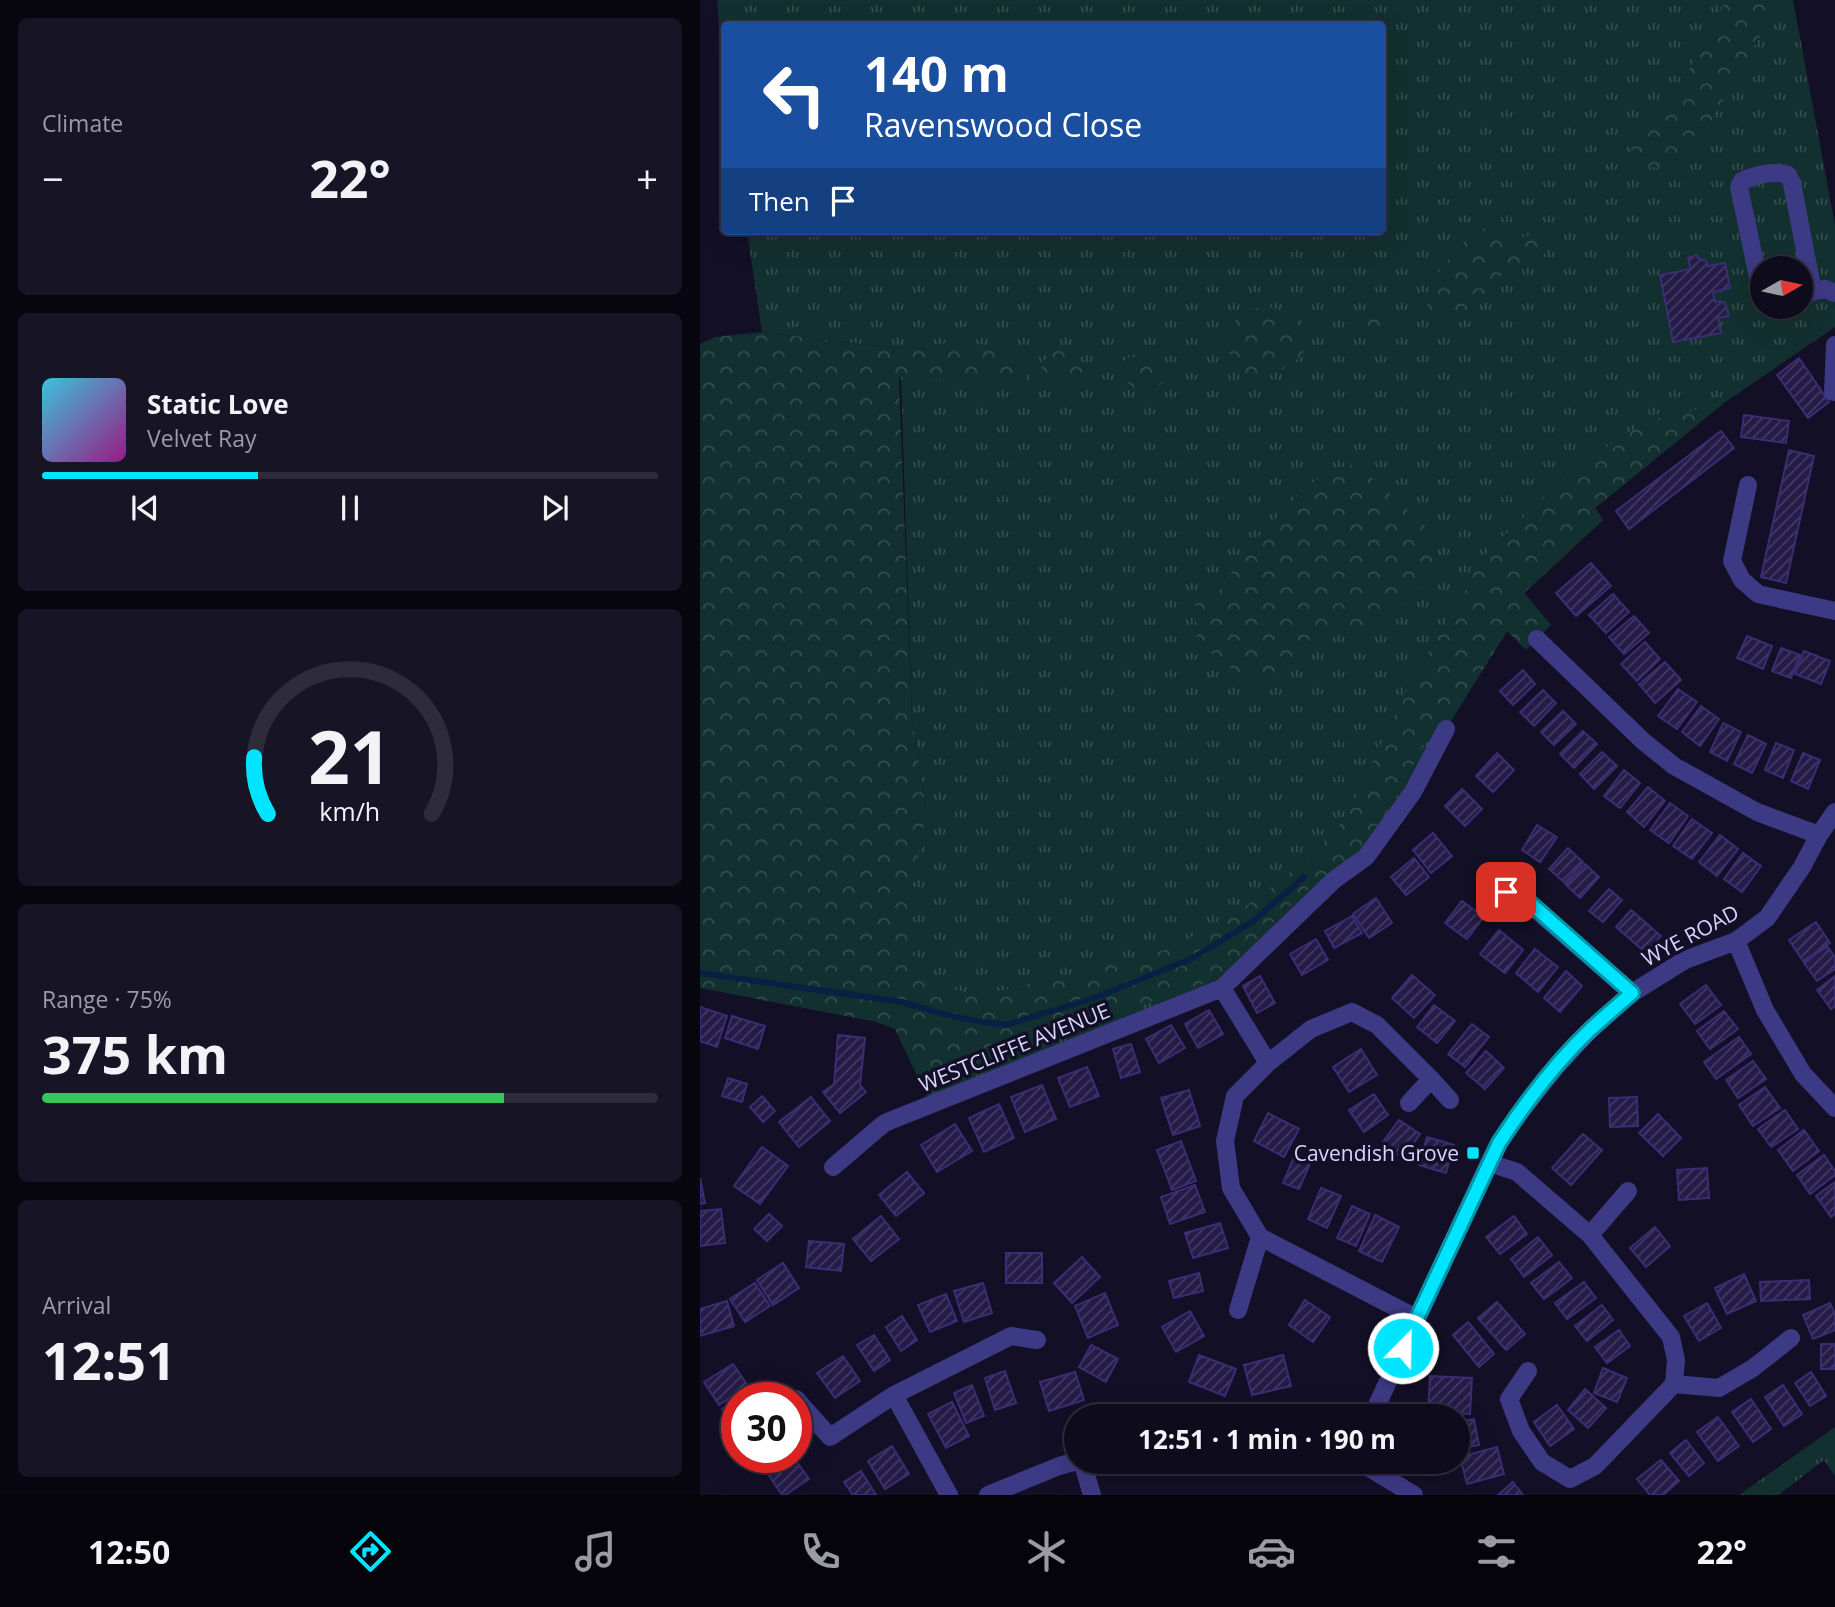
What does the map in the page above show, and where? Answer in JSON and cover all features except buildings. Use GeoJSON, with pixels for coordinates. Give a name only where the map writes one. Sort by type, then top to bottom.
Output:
{"type":"FeatureCollection","features":[{"type":"Feature","properties":{"kind":"street"},"geometry":{"type":"LineString","coordinates":[[1752,256],[1739,187],[1742,181],[1748,178],[1780,172],[1788,175],[1792,183],[1802,256]]}},
{"type":"Feature","properties":{"kind":"street"},"geometry":{"type":"LineString","coordinates":[[1813,292],[1826,289],[1835,293]]}},
{"type":"Feature","properties":{"kind":"street"},"geometry":{"type":"LineString","coordinates":[[1833,393],[1835,345]]}},
{"type":"Feature","properties":{"kind":"street"},"geometry":{"type":"LineString","coordinates":[[1748,485],[1732,561],[1742,580],[1758,594],[1835,611]]}},
{"type":"Feature","properties":{"kind":"street"},"geometry":{"type":"LineString","coordinates":[[1537,639],[1643,741],[1674,766],[1757,812],[1819,835]]}},
{"type":"Feature","properties":{"kind":"street","name":"WESTCLIFFE AVENUE"},"geometry":{"type":"LineString","coordinates":[[833,1167],[887,1122],[1222,988],[1334,880],[1366,857],[1413,792],[1446,729]]}},
{"type":"Feature","properties":{"kind":"street","name":"WYE ROAD"},"geometry":{"type":"LineString","coordinates":[[1377,1404],[1489,1163],[1518,1115],[1555,1068],[1590,1030],[1632,993],[1685,960],[1736,941],[1767,918],[1835,812]]}},
{"type":"Feature","properties":{"kind":"street"},"geometry":{"type":"LineString","coordinates":[[1506,892],[1520,894],[1632,993]]}},
{"type":"Feature","properties":{"kind":"street"},"geometry":{"type":"LineString","coordinates":[[1736,941],[1765,1010],[1803,1074],[1835,1108]]}},
{"type":"Feature","properties":{"kind":"street"},"geometry":{"type":"LineString","coordinates":[[1222,988],[1268,1063]]}},
{"type":"Feature","properties":{"kind":"street"},"geometry":{"type":"LineString","coordinates":[[1416,1318],[1260,1237],[1231,1188],[1225,1141],[1235,1096],[1268,1063],[1311,1029],[1352,1012],[1377,1025],[1450,1100]]}},
{"type":"Feature","properties":{"kind":"street"},"geometry":{"type":"LineString","coordinates":[[1409,1103],[1431,1079]]}},
{"type":"Feature","properties":{"kind":"street"},"geometry":{"type":"LineString","coordinates":[[1489,1163],[1517,1172],[1590,1235],[1671,1337],[1676,1360],[1674,1384],[1595,1466],[1570,1479],[1542,1462],[1521,1431],[1509,1399],[1528,1371]]}},
{"type":"Feature","properties":{"kind":"street"},"geometry":{"type":"LineString","coordinates":[[1590,1235],[1628,1191]]}},
{"type":"Feature","properties":{"kind":"street"},"geometry":{"type":"LineString","coordinates":[[1238,1310],[1260,1237]]}},
{"type":"Feature","properties":{"kind":"street"},"geometry":{"type":"LineString","coordinates":[[812,1417],[830,1437],[894,1395],[1011,1336],[1037,1340]]}},
{"type":"Feature","properties":{"kind":"street"},"geometry":{"type":"LineString","coordinates":[[1674,1384],[1719,1388],[1753,1368],[1791,1338]]}},
{"type":"Feature","properties":{"kind":"street"},"geometry":{"type":"LineString","coordinates":[[894,1395],[949,1495]]}},
{"type":"Feature","properties":{"kind":"street"},"geometry":{"type":"LineString","coordinates":[[988,1495],[1064,1465]]}},
{"type":"Feature","properties":{"kind":"street"},"geometry":{"type":"LineString","coordinates":[[1084,1474],[1092,1495]]}},
{"type":"Feature","properties":{"kind":"street"},"geometry":{"type":"LineString","coordinates":[[1379,1474],[1414,1495]]}},
{"type":"Feature","properties":{"kind":"green space"},"geometry":{"type":"Polygon","coordinates":[[[717,0],[1793,0],[1835,225],[1835,327],[1724,403],[1595,508],[1603,520],[1524,593],[1551,625],[1507,631],[1366,857],[1222,988],[931,1105],[895,1029],[877,1022],[926,810],[912,718],[900,349],[762,332],[748,235],[1386,235],[1386,21],[721,21],[721,46],[717,0]]]}},
{"type":"Feature","properties":{"kind":"green space"},"geometry":{"type":"Polygon","coordinates":[[[1726,0],[1790,0],[1776,13],[1757,41],[1694,151],[1657,168],[1634,163],[1631,147],[1682,83],[1726,0]]]}},
{"type":"Feature","properties":{"kind":"green space"},"geometry":{"type":"Polygon","coordinates":[[[1488,226],[1516,237],[1558,232],[1555,242],[1545,253],[1502,274],[1478,308],[1457,316],[1428,321],[1427,306],[1436,276],[1458,246],[1488,226]]]}},
{"type":"Feature","properties":{"kind":"green space"},"geometry":{"type":"Polygon","coordinates":[[[1267,306],[1295,315],[1308,327],[1303,355],[1269,374],[1244,373],[1225,347],[1227,338],[1238,318],[1250,310],[1267,306]]]}},
{"type":"Feature","properties":{"kind":"green space"},"geometry":{"type":"Polygon","coordinates":[[[1382,310],[1399,320],[1396,327],[1379,332],[1357,326],[1355,317],[1382,310]]]}},
{"type":"Feature","properties":{"kind":"green space"},"geometry":{"type":"Polygon","coordinates":[[[762,332],[900,349],[946,343],[981,344],[1021,359],[1029,366],[1026,379],[1020,384],[1009,386],[995,380],[963,385],[952,380],[899,377],[912,718],[926,810],[909,897],[906,936],[930,982],[978,996],[1148,956],[1177,945],[1263,896],[1282,877],[1308,862],[1345,819],[1417,669],[1467,588],[1472,573],[1491,547],[1585,461],[1647,421],[1724,403],[1595,508],[1603,520],[1524,593],[1551,625],[1526,650],[1507,631],[1446,729],[1431,729],[1399,793],[1363,846],[1343,864],[1320,879],[1214,980],[1120,1012],[927,1096],[895,1029],[877,1022],[700,988],[700,344],[715,337],[762,332]]]}},
{"type":"Feature","properties":{"kind":"green space"},"geometry":{"type":"Polygon","coordinates":[[[1056,349],[1071,351],[1087,371],[1079,384],[1057,381],[1040,365],[1056,349]]]}},
{"type":"Feature","properties":{"kind":"green space"},"geometry":{"type":"Polygon","coordinates":[[[1138,351],[1163,362],[1168,380],[1146,390],[1129,384],[1118,370],[1122,362],[1138,351]]]}},
{"type":"Feature","properties":{"kind":"green space"},"geometry":{"type":"Polygon","coordinates":[[[1357,464],[1433,533],[1432,580],[1398,611],[1329,638],[1301,662],[1263,685],[1223,664],[1197,639],[1195,604],[1215,597],[1252,543],[1307,486],[1335,468],[1357,464]]]}},
{"type":"Feature","properties":{"kind":"green space"},"geometry":{"type":"Polygon","coordinates":[[[1835,1427],[1835,1476],[1824,1460],[1778,1495],[1739,1495],[1835,1427]]]}},
{"type":"Feature","properties":{"kind":"waterway"},"geometry":{"type":"LineString","coordinates":[[700,973],[902,1002],[943,1014],[1006,1025],[1094,998],[1191,959],[1252,922],[1304,877]]}},
{"type":"Feature","properties":{"kind":"place","name":"Cavendish Grove"},"geometry":{"type":"Point","coordinates":[1473,1153]}},
{"type":"Feature","properties":{"kind":"route"},"geometry":{"type":"LineString","coordinates":[[1403,1348],[1499,1143],[1555,1068],[1590,1030],[1632,993],[1520,894],[1506,892]]}}]}
